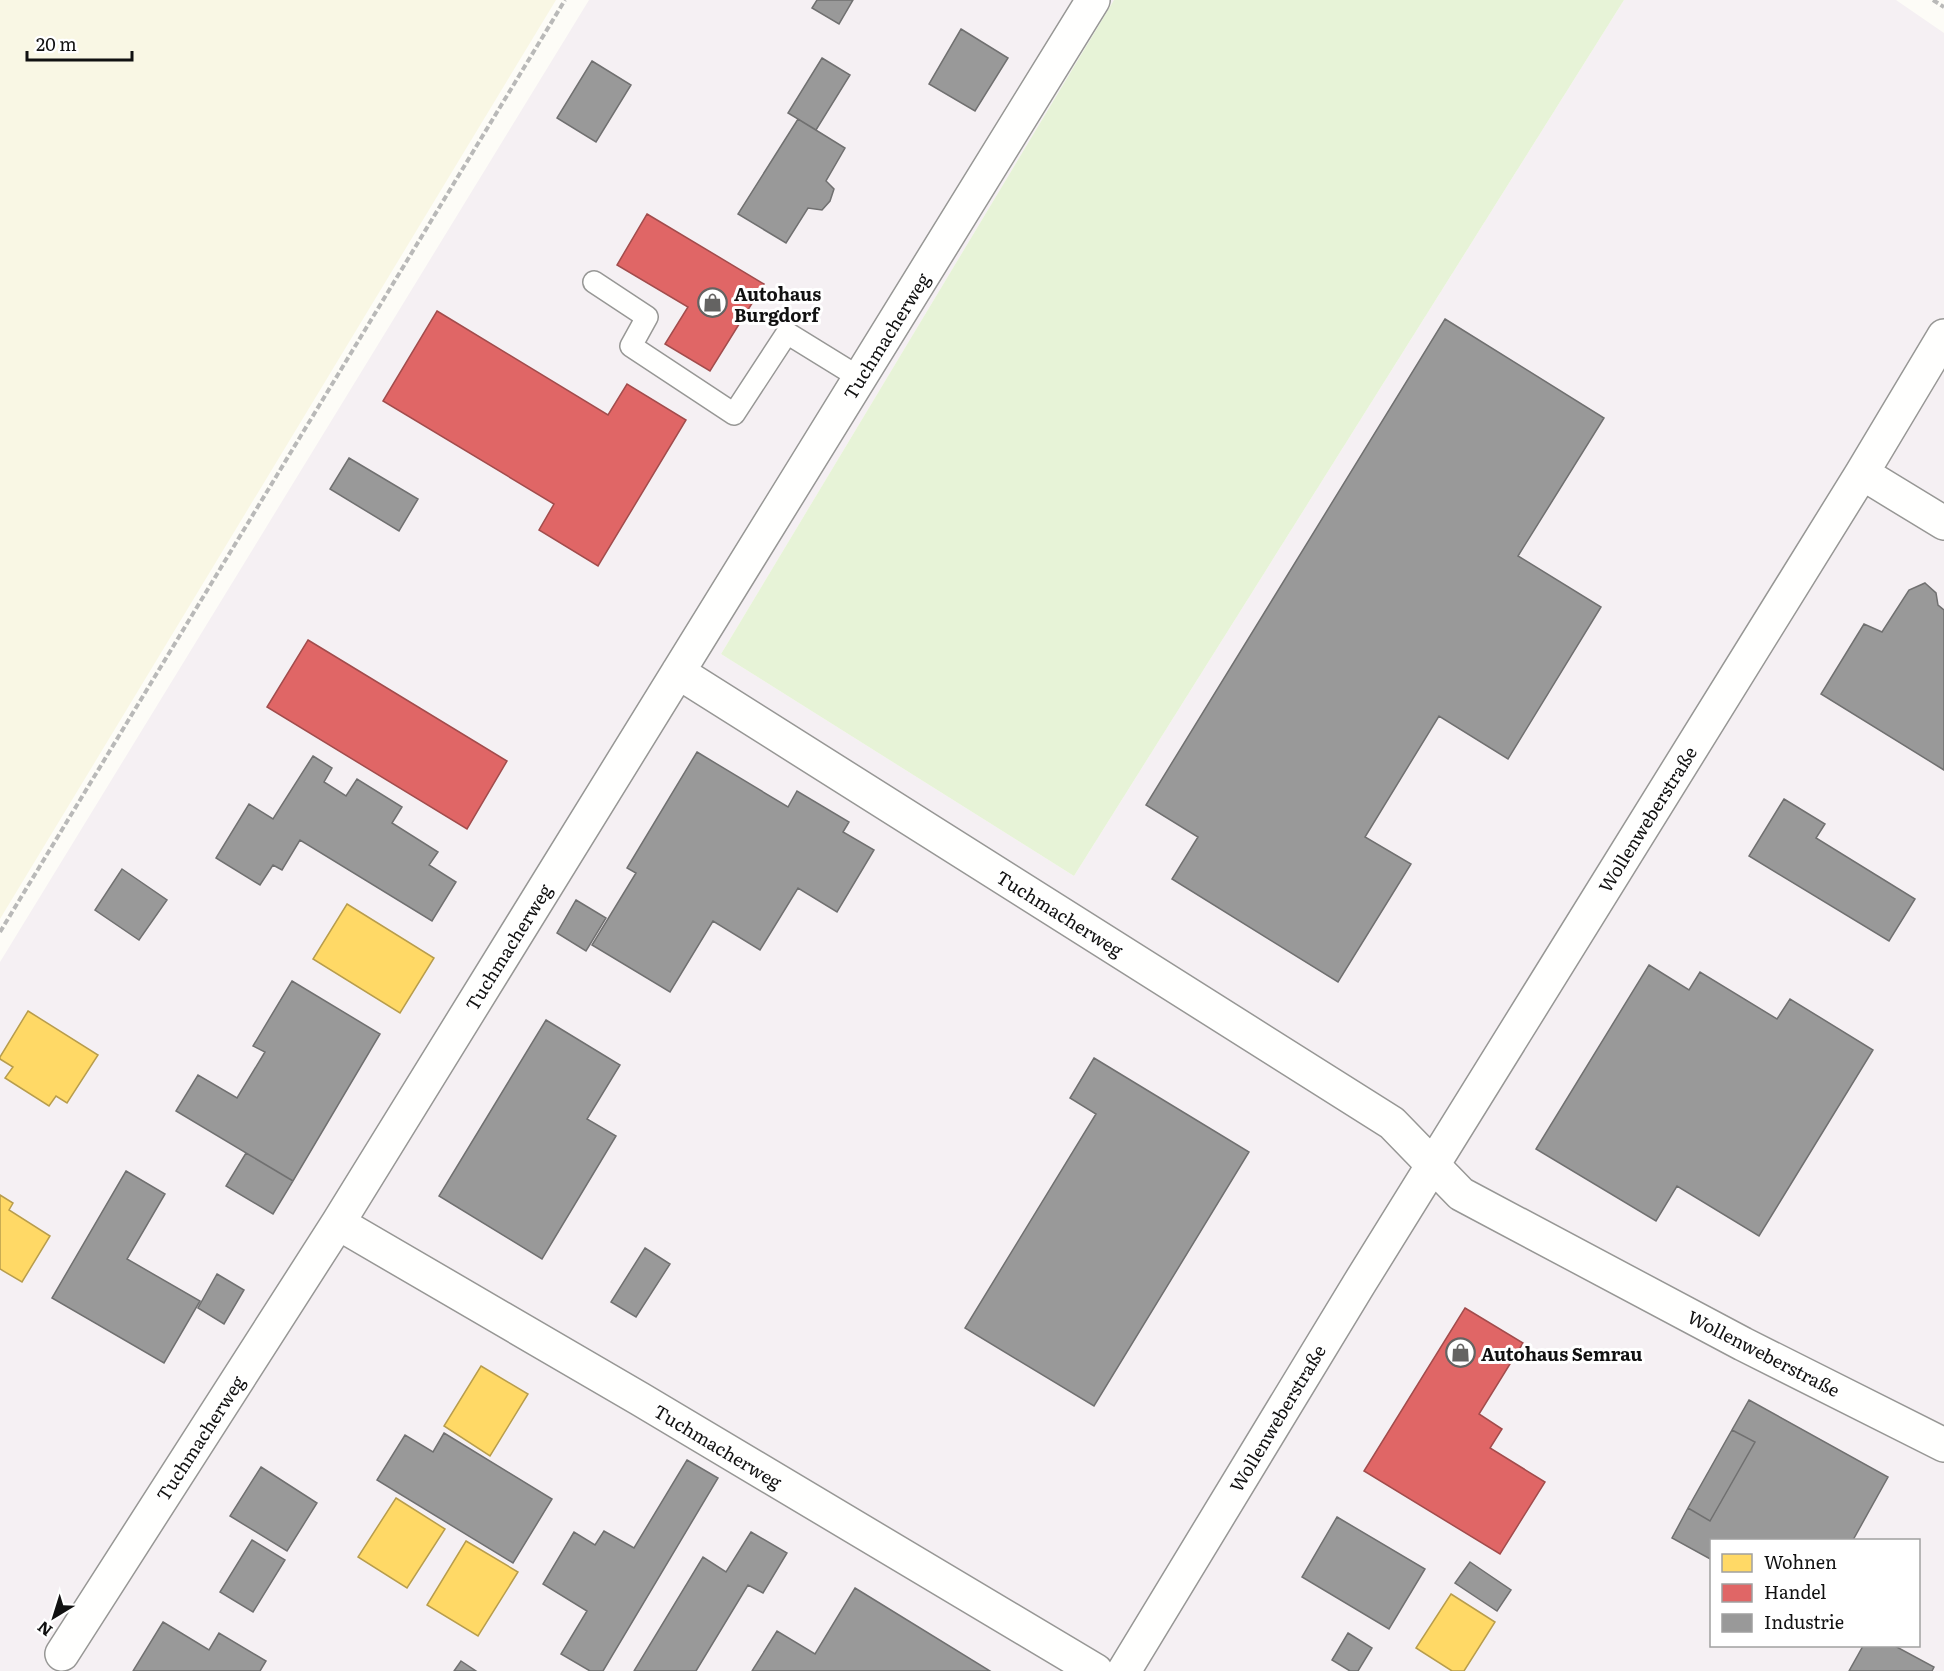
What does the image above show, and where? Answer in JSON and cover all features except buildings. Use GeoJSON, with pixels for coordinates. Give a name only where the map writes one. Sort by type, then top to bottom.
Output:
{"type":"FeatureCollection","features":[{"type":"Feature","properties":{"kind":"street","name":"Tuchmacherweg"},"geometry":{"type":"LineString","coordinates":[[62,1654],[338,1222],[1093,0]]}},
{"type":"Feature","properties":{"kind":"street","name":"Wollenweberstraße"},"geometry":{"type":"LineString","coordinates":[[1124,1671],[1944,336]]}},
{"type":"Feature","properties":{"kind":"street"},"geometry":{"type":"LineString","coordinates":[[1862,472],[1944,523]]}},
{"type":"Feature","properties":{"kind":"street","name":"Tuchmacherweg"},"geometry":{"type":"LineString","coordinates":[[678,672],[1392,1124],[1433,1165]]}},
{"type":"Feature","properties":{"kind":"street","name":"Wollenweberstraße"},"geometry":{"type":"LineString","coordinates":[[1433,1165],[1461,1194],[1743,1344],[1944,1445]]}},
{"type":"Feature","properties":{"kind":"street","name":"Tuchmacherweg"},"geometry":{"type":"LineString","coordinates":[[338,1222],[1096,1671]]}},
{"type":"Feature","properties":{"kind":"lane"},"geometry":{"type":"LineString","coordinates":[[594,282],[647,317],[630,346],[735,414],[787,333],[860,378]]}},
{"type":"Feature","properties":{"kind":"path"},"geometry":{"type":"LineString","coordinates":[[0,932],[565,0]]}},
{"type":"Feature","properties":{"kind":"path"},"geometry":{"type":"LineString","coordinates":[[1933,0],[1944,7]]}},
{"type":"Feature","properties":{"kind":"shaded area"},"geometry":{"type":"Polygon","coordinates":[[[0,0],[556,0],[0,919],[0,0]]]}},
{"type":"Feature","properties":{"kind":"shaded area"},"geometry":{"type":"Polygon","coordinates":[[[589,0],[1114,0],[721,654],[1074,876],[1624,0],[1896,0],[1944,33],[1944,1671],[0,1671],[0,962],[589,0]]]}},
{"type":"Feature","properties":{"kind":"green space"},"geometry":{"type":"Polygon","coordinates":[[[1114,0],[1624,0],[1074,876],[721,654],[1114,0]]]}},
{"type":"Feature","properties":{"kind":"place","name":"Autohaus Burgdorf"},"geometry":{"type":"Point","coordinates":[713,303]}},
{"type":"Feature","properties":{"kind":"place","name":"Autohaus Semrau"},"geometry":{"type":"Point","coordinates":[1460,1353]}}]}
